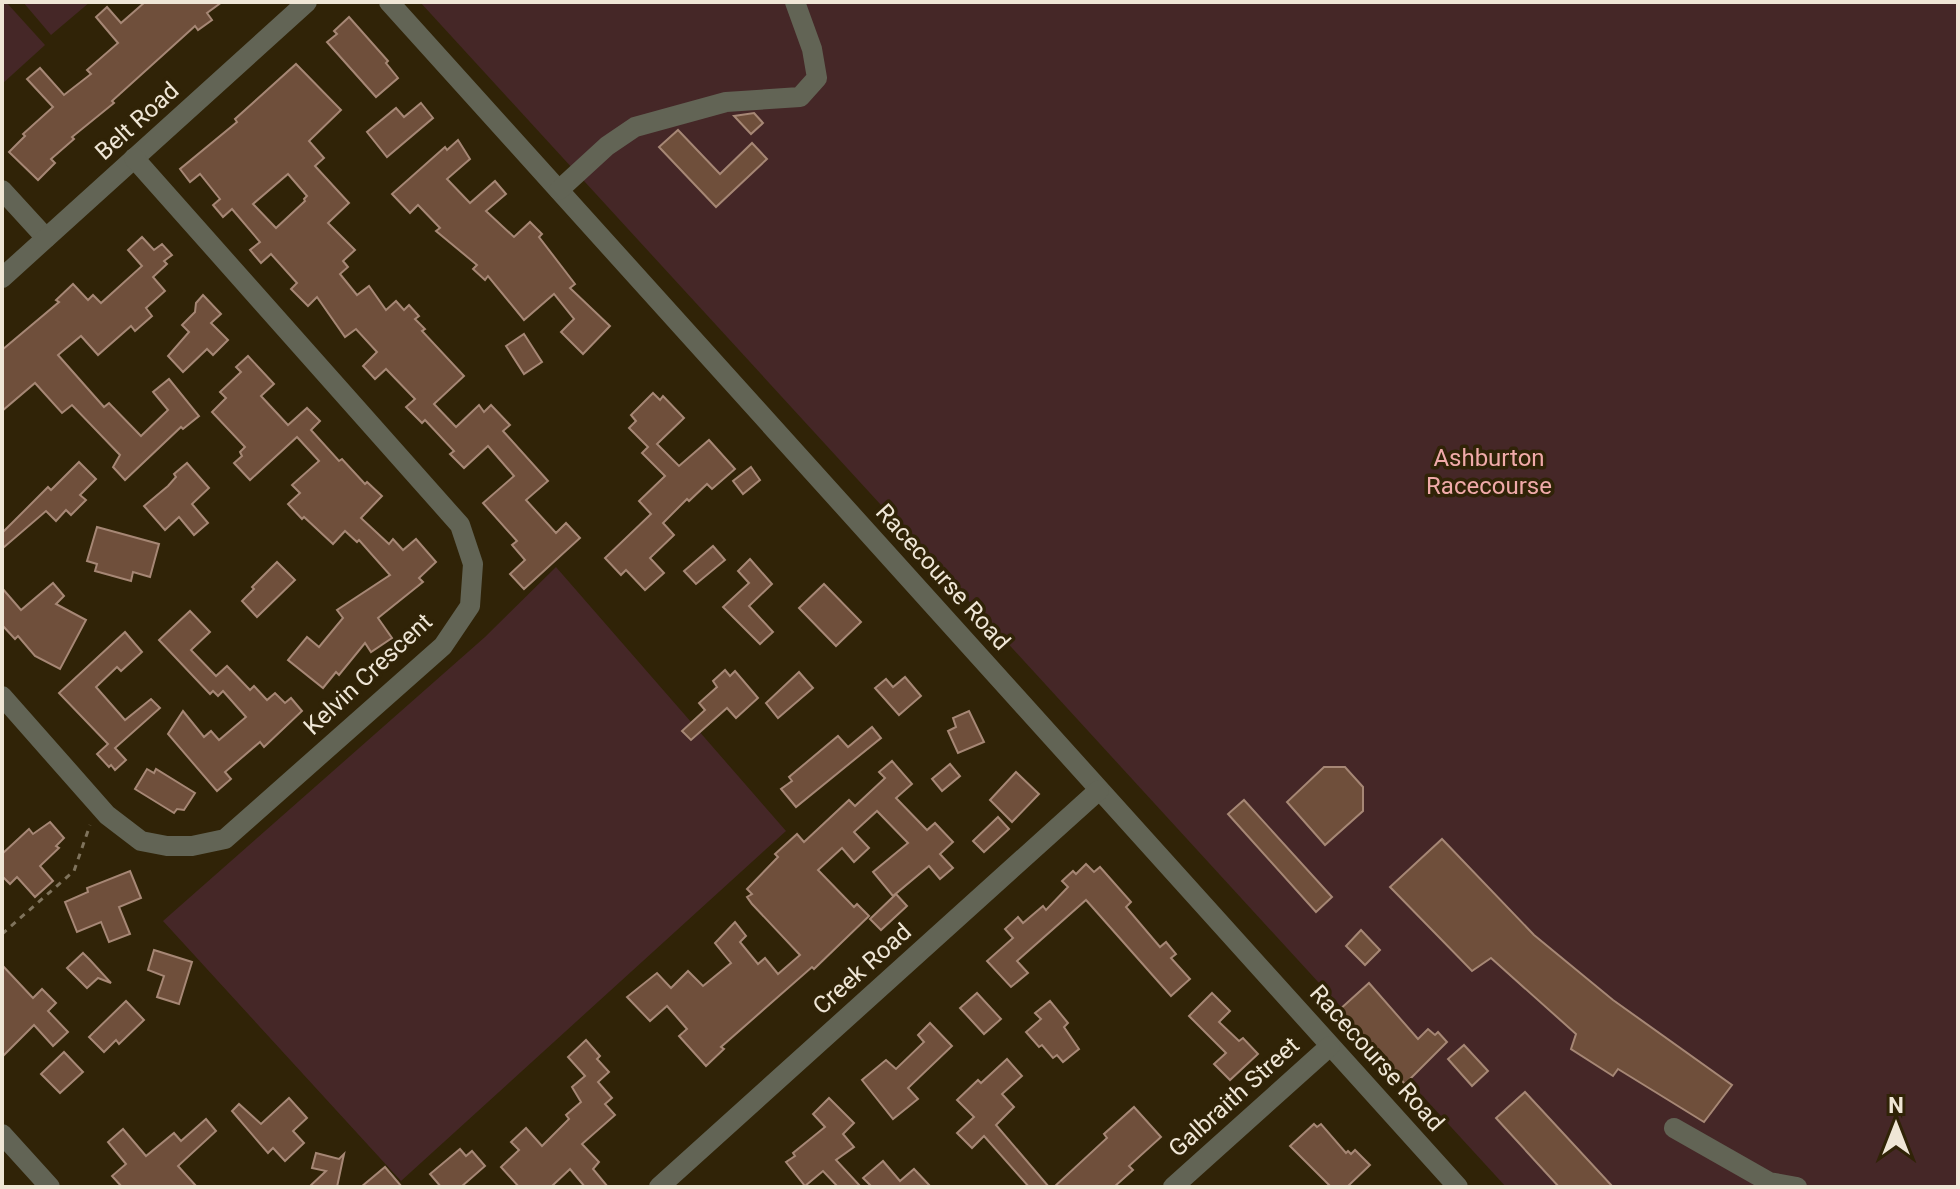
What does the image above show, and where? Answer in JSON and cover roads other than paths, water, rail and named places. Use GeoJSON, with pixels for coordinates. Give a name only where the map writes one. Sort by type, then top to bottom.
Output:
{"type":"FeatureCollection","features":[{"type":"Feature","properties":{"kind":"street","name":"Belt Road"},"geometry":{"type":"LineString","coordinates":[[2,278],[307,2]]}},
{"type":"Feature","properties":{"kind":"street","name":"Racecourse Road"},"geometry":{"type":"LineString","coordinates":[[389,2],[1458,1187]]}},
{"type":"Feature","properties":{"kind":"street"},"geometry":{"type":"LineString","coordinates":[[559,190],[607,146],[635,127],[726,102],[800,97],[817,78],[812,49],[795,2]]}},
{"type":"Feature","properties":{"kind":"street","name":"Kelvin Crescent"},"geometry":{"type":"LineString","coordinates":[[2,696],[107,815],[141,841],[167,846],[192,846],[225,839],[443,646],[470,606],[473,564],[460,525],[134,158]]}},
{"type":"Feature","properties":{"kind":"street"},"geometry":{"type":"LineString","coordinates":[[2,190],[46,238]]}},
{"type":"Feature","properties":{"kind":"street","name":"Creek Road"},"geometry":{"type":"LineString","coordinates":[[659,1187],[1099,790]]}},
{"type":"Feature","properties":{"kind":"street","name":"Galbraith Street"},"geometry":{"type":"LineString","coordinates":[[1173,1187],[1330,1046]]}},
{"type":"Feature","properties":{"kind":"street"},"geometry":{"type":"LineString","coordinates":[[1674,1128],[1769,1182],[1797,1187]]}},
{"type":"Feature","properties":{"kind":"street"},"geometry":{"type":"LineString","coordinates":[[2,1134],[50,1187]]}},
{"type":"Feature","properties":{"kind":"park label","name":"Ashburton Racecourse"},"geometry":{"type":"Point","coordinates":[1489,472]}}]}
